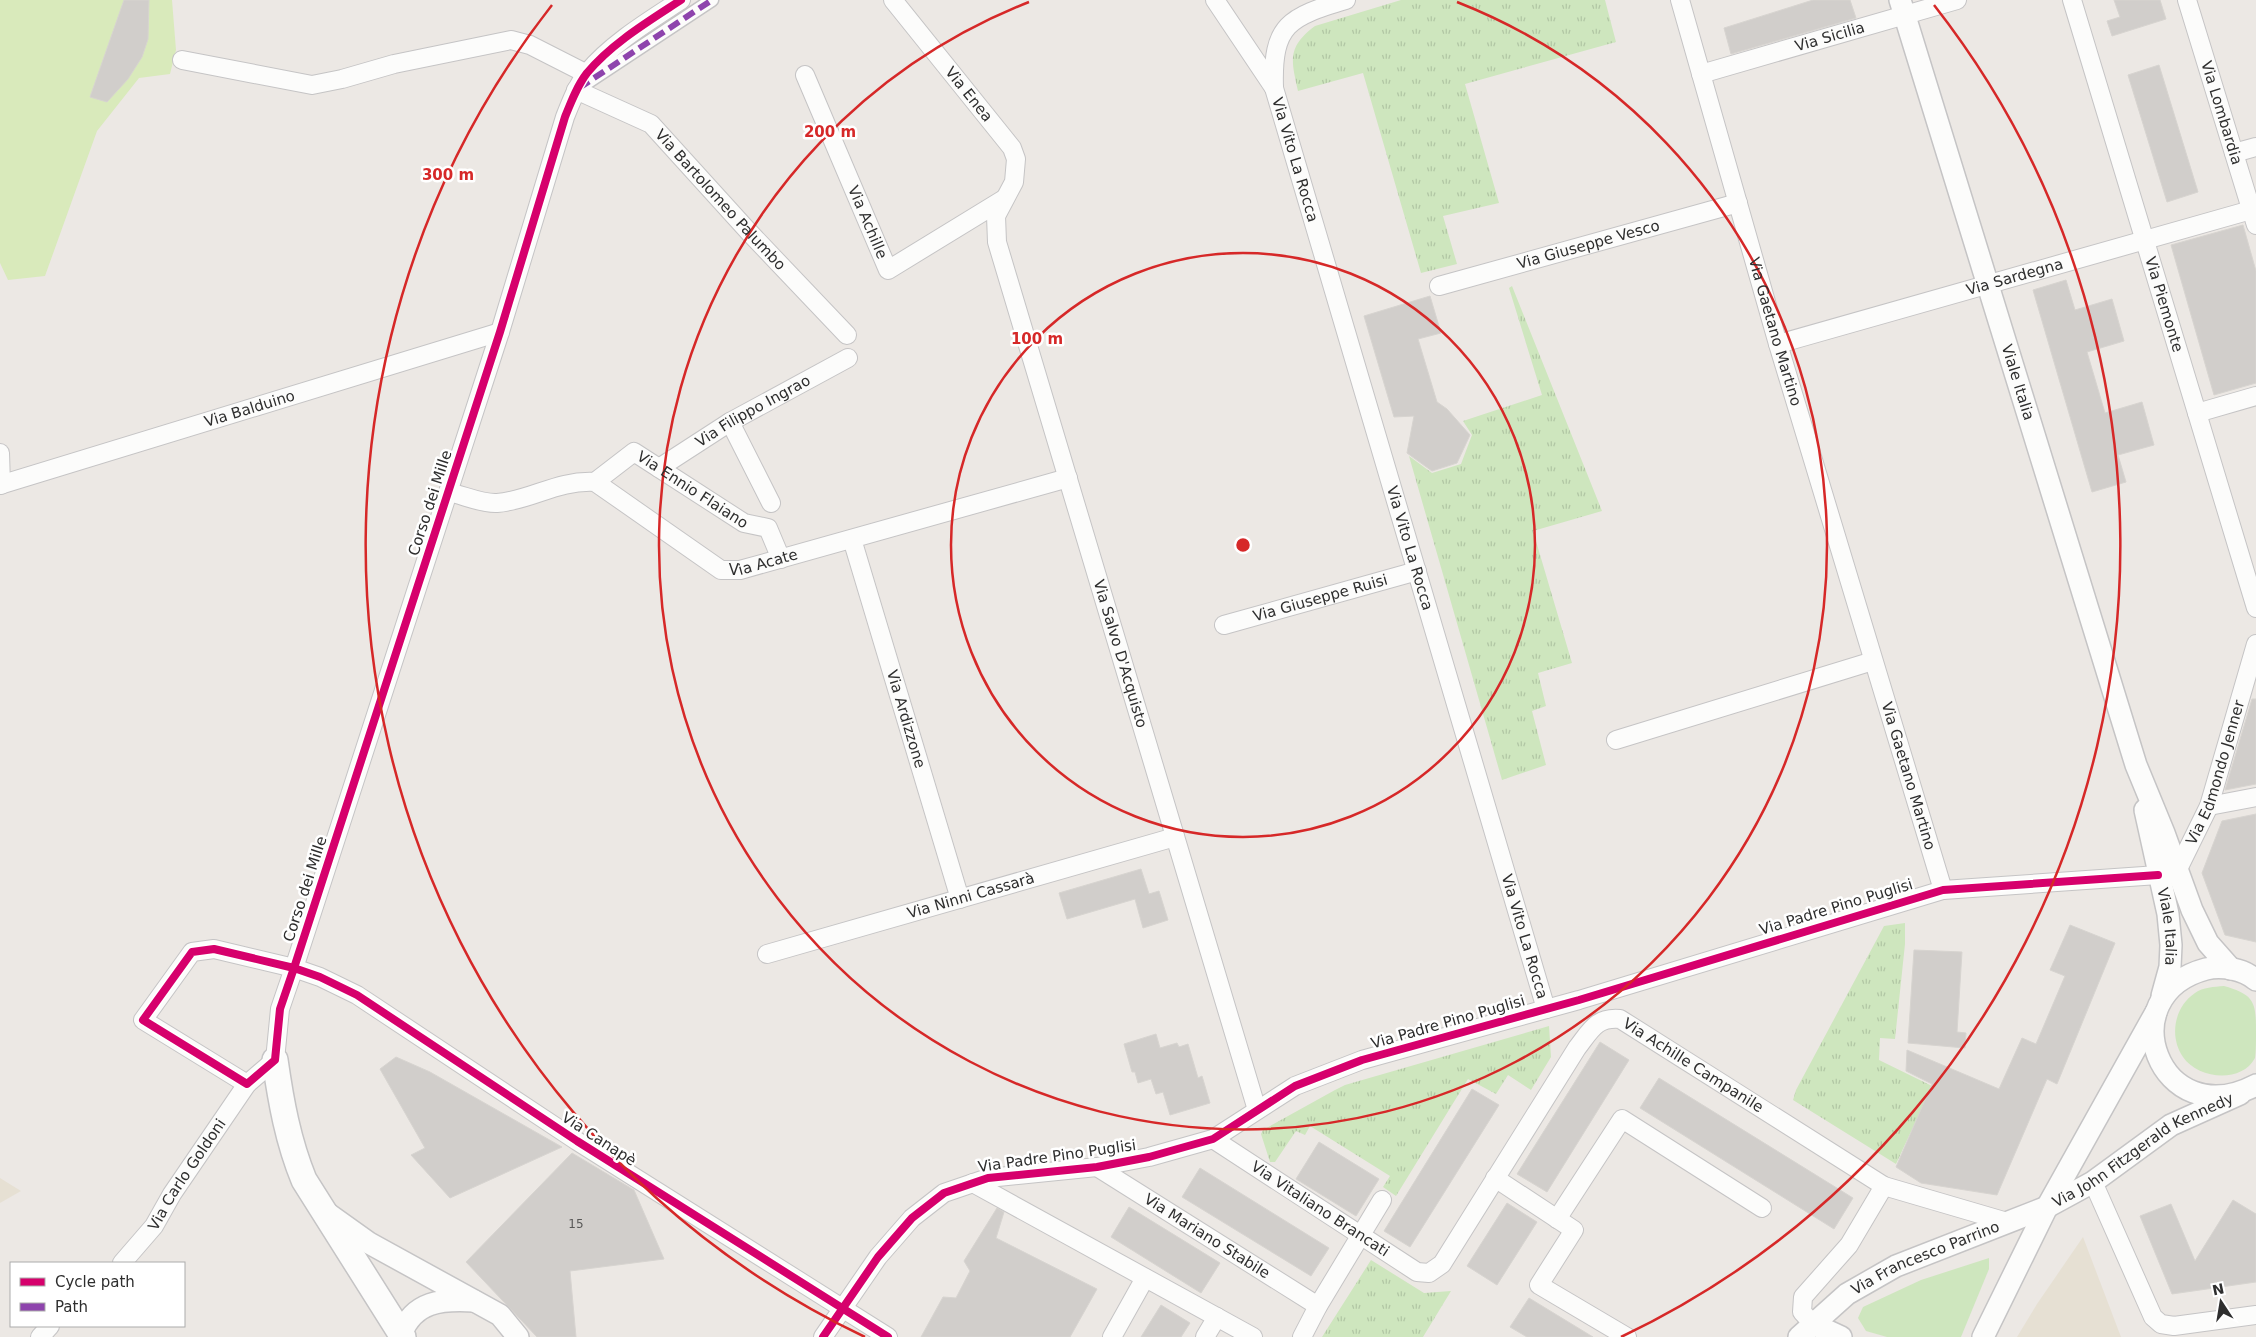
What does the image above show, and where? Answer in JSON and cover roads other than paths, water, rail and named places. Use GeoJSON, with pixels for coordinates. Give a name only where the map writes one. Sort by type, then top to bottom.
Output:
{"type":"FeatureCollection","features":[{"type":"Feature","properties":{"kind":"main road"},"geometry":{"type":"LineString","coordinates":[[275,1060],[282,1112],[294,1155],[304,1180],[402,1336]]}},
{"type":"Feature","properties":{"kind":"street","name":"Corso dei Mille"},"geometry":{"type":"LineString","coordinates":[[275,1060],[280,1009],[500,332],[576,90],[587,74],[606,53],[681,0]]}},
{"type":"Feature","properties":{"kind":"street"},"geometry":{"type":"LineString","coordinates":[[576,90],[712,0]]}},
{"type":"Feature","properties":{"kind":"street","name":"Via Enea"},"geometry":{"type":"LineString","coordinates":[[893,0],[1012,148],[1016,159],[1014,182],[1007,198]]}},
{"type":"Feature","properties":{"kind":"street"},"geometry":{"type":"LineString","coordinates":[[1215,0],[1274,88]]}},
{"type":"Feature","properties":{"kind":"street"},"geometry":{"type":"LineString","coordinates":[[1274,88],[1273,58],[1278,38],[1290,24],[1316,9],[1344,0]]}},
{"type":"Feature","properties":{"kind":"street","name":"Via Gaetano Martino"},"geometry":{"type":"LineString","coordinates":[[1680,0],[1778,344],[1943,890]]}},
{"type":"Feature","properties":{"kind":"street","name":"Via Sicilia"},"geometry":{"type":"LineString","coordinates":[[1701,74],[1902,8],[1957,0]]}},
{"type":"Feature","properties":{"kind":"street","name":"Via Piemonte"},"geometry":{"type":"LineString","coordinates":[[2072,0],[2256,608]]}},
{"type":"Feature","properties":{"kind":"street","name":"Via Lombardia"},"geometry":{"type":"LineString","coordinates":[[2187,0],[2254,217]]}},
{"type":"Feature","properties":{"kind":"street","name":"Viale Italia"},"geometry":{"type":"LineString","coordinates":[[1902,8],[2168,872],[2192,910],[2208,943],[2231,968]]}},
{"type":"Feature","properties":{"kind":"street"},"geometry":{"type":"LineString","coordinates":[[182,60],[312,85],[342,79],[394,64],[511,40],[530,45],[587,74]]}},
{"type":"Feature","properties":{"kind":"street","name":"Via Achille"},"geometry":{"type":"LineString","coordinates":[[805,75],[888,270],[1007,198]]}},
{"type":"Feature","properties":{"kind":"street","name":"Via Vito La Rocca"},"geometry":{"type":"LineString","coordinates":[[1274,88],[1546,1009]]}},
{"type":"Feature","properties":{"kind":"street","name":"Via Bartolomeo Palumbo"},"geometry":{"type":"LineString","coordinates":[[576,90],[651,124],[749,232],[847,334]]}},
{"type":"Feature","properties":{"kind":"street"},"geometry":{"type":"LineString","coordinates":[[2234,153],[2256,147]]}},
{"type":"Feature","properties":{"kind":"street","name":"Via Salvo D'Acquisto"},"geometry":{"type":"LineString","coordinates":[[1007,198],[996,216],[997,242],[1257,1110]]}},
{"type":"Feature","properties":{"kind":"street","name":"Via Giuseppe Vesco"},"geometry":{"type":"LineString","coordinates":[[1439,286],[1738,203]]}},
{"type":"Feature","properties":{"kind":"street","name":"Via Sardegna"},"geometry":{"type":"LineString","coordinates":[[1778,344],[2144,240],[2254,217]]}},
{"type":"Feature","properties":{"kind":"street","name":"Via Balduino"},"geometry":{"type":"LineString","coordinates":[[0,485],[500,332]]}},
{"type":"Feature","properties":{"kind":"street","name":"Via Filippo Ingrao"},"geometry":{"type":"LineString","coordinates":[[660,468],[730,422],[848,358]]}},
{"type":"Feature","properties":{"kind":"street"},"geometry":{"type":"LineString","coordinates":[[2197,413],[2256,396]]}},
{"type":"Feature","properties":{"kind":"street"},"geometry":{"type":"LineString","coordinates":[[730,422],[771,503]]}},
{"type":"Feature","properties":{"kind":"street","name":"Via Ennio Flaiano"},"geometry":{"type":"LineString","coordinates":[[595,482],[634,452],[744,523],[768,528],[780,559]]}},
{"type":"Feature","properties":{"kind":"street"},"geometry":{"type":"LineString","coordinates":[[0,453],[0,485]]}},
{"type":"Feature","properties":{"kind":"street","name":"Via Acate"},"geometry":{"type":"LineString","coordinates":[[595,482],[721,570],[740,570],[1068,478]]}},
{"type":"Feature","properties":{"kind":"street"},"geometry":{"type":"LineString","coordinates":[[448,492],[495,503],[515,500],[576,481],[595,482]]}},
{"type":"Feature","properties":{"kind":"street","name":"Via Ardizzone"},"geometry":{"type":"LineString","coordinates":[[852,539],[960,898]]}},
{"type":"Feature","properties":{"kind":"street","name":"Via Giuseppe Ruisi"},"geometry":{"type":"LineString","coordinates":[[1224,625],[1417,571]]}},
{"type":"Feature","properties":{"kind":"street","name":"Via Edmondo Jenner"},"geometry":{"type":"LineString","coordinates":[[2168,872],[2209,806],[2256,644]]}},
{"type":"Feature","properties":{"kind":"street"},"geometry":{"type":"LineString","coordinates":[[1616,740],[1873,661]]}},
{"type":"Feature","properties":{"kind":"street"},"geometry":{"type":"LineString","coordinates":[[2209,806],[2256,797]]}},
{"type":"Feature","properties":{"kind":"street","name":"Via Ninni Cassarà"},"geometry":{"type":"LineString","coordinates":[[767,954],[1175,836]]}},
{"type":"Feature","properties":{"kind":"street","name":"Viale Italia"},"geometry":{"type":"LineString","coordinates":[[2159,1005],[2170,967],[2168,872]]}},
{"type":"Feature","properties":{"kind":"street","name":"Via Padre Pino Puglisi"},"geometry":{"type":"LineString","coordinates":[[823,1337],[878,1257],[912,1218],[944,1193],[988,1178],[1097,1168],[1149,1157],[1213,1139],[1295,1086],[1362,1060],[1546,1009],[1943,890],[2168,872]]}},
{"type":"Feature","properties":{"kind":"street","name":"Via Canapè"},"geometry":{"type":"LineString","coordinates":[[247,1084],[143,1020],[192,952],[214,949],[294,968],[320,977],[357,995],[577,1141],[842,1310],[888,1337]]}},
{"type":"Feature","properties":{"kind":"street"},"geometry":{"type":"LineString","coordinates":[[2248,1090],[2219,1098],[2199,1095],[2180,1086],[2165,1071],[2156,1053],[2152,1032],[2159,1005],[2175,984],[2192,973],[2211,968],[2231,968],[2256,980]]}},
{"type":"Feature","properties":{"kind":"street","name":"Via John Fitzgerald Kennedy"},"geometry":{"type":"LineString","coordinates":[[1982,1337],[2047,1207],[2159,1005]]}},
{"type":"Feature","properties":{"kind":"street","name":"Via Achille Campanile"},"geometry":{"type":"LineString","coordinates":[[1429,1273],[1442,1264],[1577,1048],[1595,1025],[1607,1018],[1620,1019],[1884,1186],[2007,1222]]}},
{"type":"Feature","properties":{"kind":"street","name":"Via Carlo Goldoni"},"geometry":{"type":"LineString","coordinates":[[123,1262],[154,1226],[172,1194],[247,1084],[275,1060]]}},
{"type":"Feature","properties":{"kind":"street","name":"Via John Fitzgerald Kennedy"},"geometry":{"type":"LineString","coordinates":[[2047,1207],[2093,1182],[2171,1124],[2248,1090]]}},
{"type":"Feature","properties":{"kind":"street"},"geometry":{"type":"LineString","coordinates":[[1557,1219],[1622,1119],[1762,1208]]}},
{"type":"Feature","properties":{"kind":"street","name":"Via Vitaliano Brancati"},"geometry":{"type":"LineString","coordinates":[[1213,1139],[1417,1272],[1429,1273]]}},
{"type":"Feature","properties":{"kind":"street","name":"Via Mariano Stabile"},"geometry":{"type":"LineString","coordinates":[[1097,1168],[1318,1306]]}},
{"type":"Feature","properties":{"kind":"street"},"geometry":{"type":"LineString","coordinates":[[1495,1178],[1574,1230],[1539,1285],[1627,1337]]}},
{"type":"Feature","properties":{"kind":"street"},"geometry":{"type":"LineString","coordinates":[[2093,1182],[2153,1317],[2161,1324],[2174,1326],[2256,1315]]}},
{"type":"Feature","properties":{"kind":"street"},"geometry":{"type":"LineString","coordinates":[[973,1183],[1253,1337]]}},
{"type":"Feature","properties":{"kind":"street"},"geometry":{"type":"LineString","coordinates":[[1841,1337],[1806,1330],[1802,1312],[1803,1297],[1849,1245],[1884,1186]]}},
{"type":"Feature","properties":{"kind":"street"},"geometry":{"type":"LineString","coordinates":[[1302,1337],[1318,1306],[1382,1200]]}},
{"type":"Feature","properties":{"kind":"street","name":"Via Francesco Parrino"},"geometry":{"type":"LineString","coordinates":[[1806,1330],[1847,1294],[1896,1266],[2047,1207]]}},
{"type":"Feature","properties":{"kind":"street"},"geometry":{"type":"LineString","coordinates":[[325,1212],[369,1243],[500,1315],[518,1337]]}},
{"type":"Feature","properties":{"kind":"street"},"geometry":{"type":"LineString","coordinates":[[1112,1337],[1146,1278]]}},
{"type":"Feature","properties":{"kind":"street"},"geometry":{"type":"LineString","coordinates":[[402,1336],[405,1324],[414,1312],[429,1304],[453,1300],[477,1301]]}},
{"type":"Feature","properties":{"kind":"street"},"geometry":{"type":"LineString","coordinates":[[1205,1337],[1217,1317]]}},
{"type":"Feature","properties":{"kind":"street"},"geometry":{"type":"LineString","coordinates":[[40,1337],[49,1327]]}}]}
